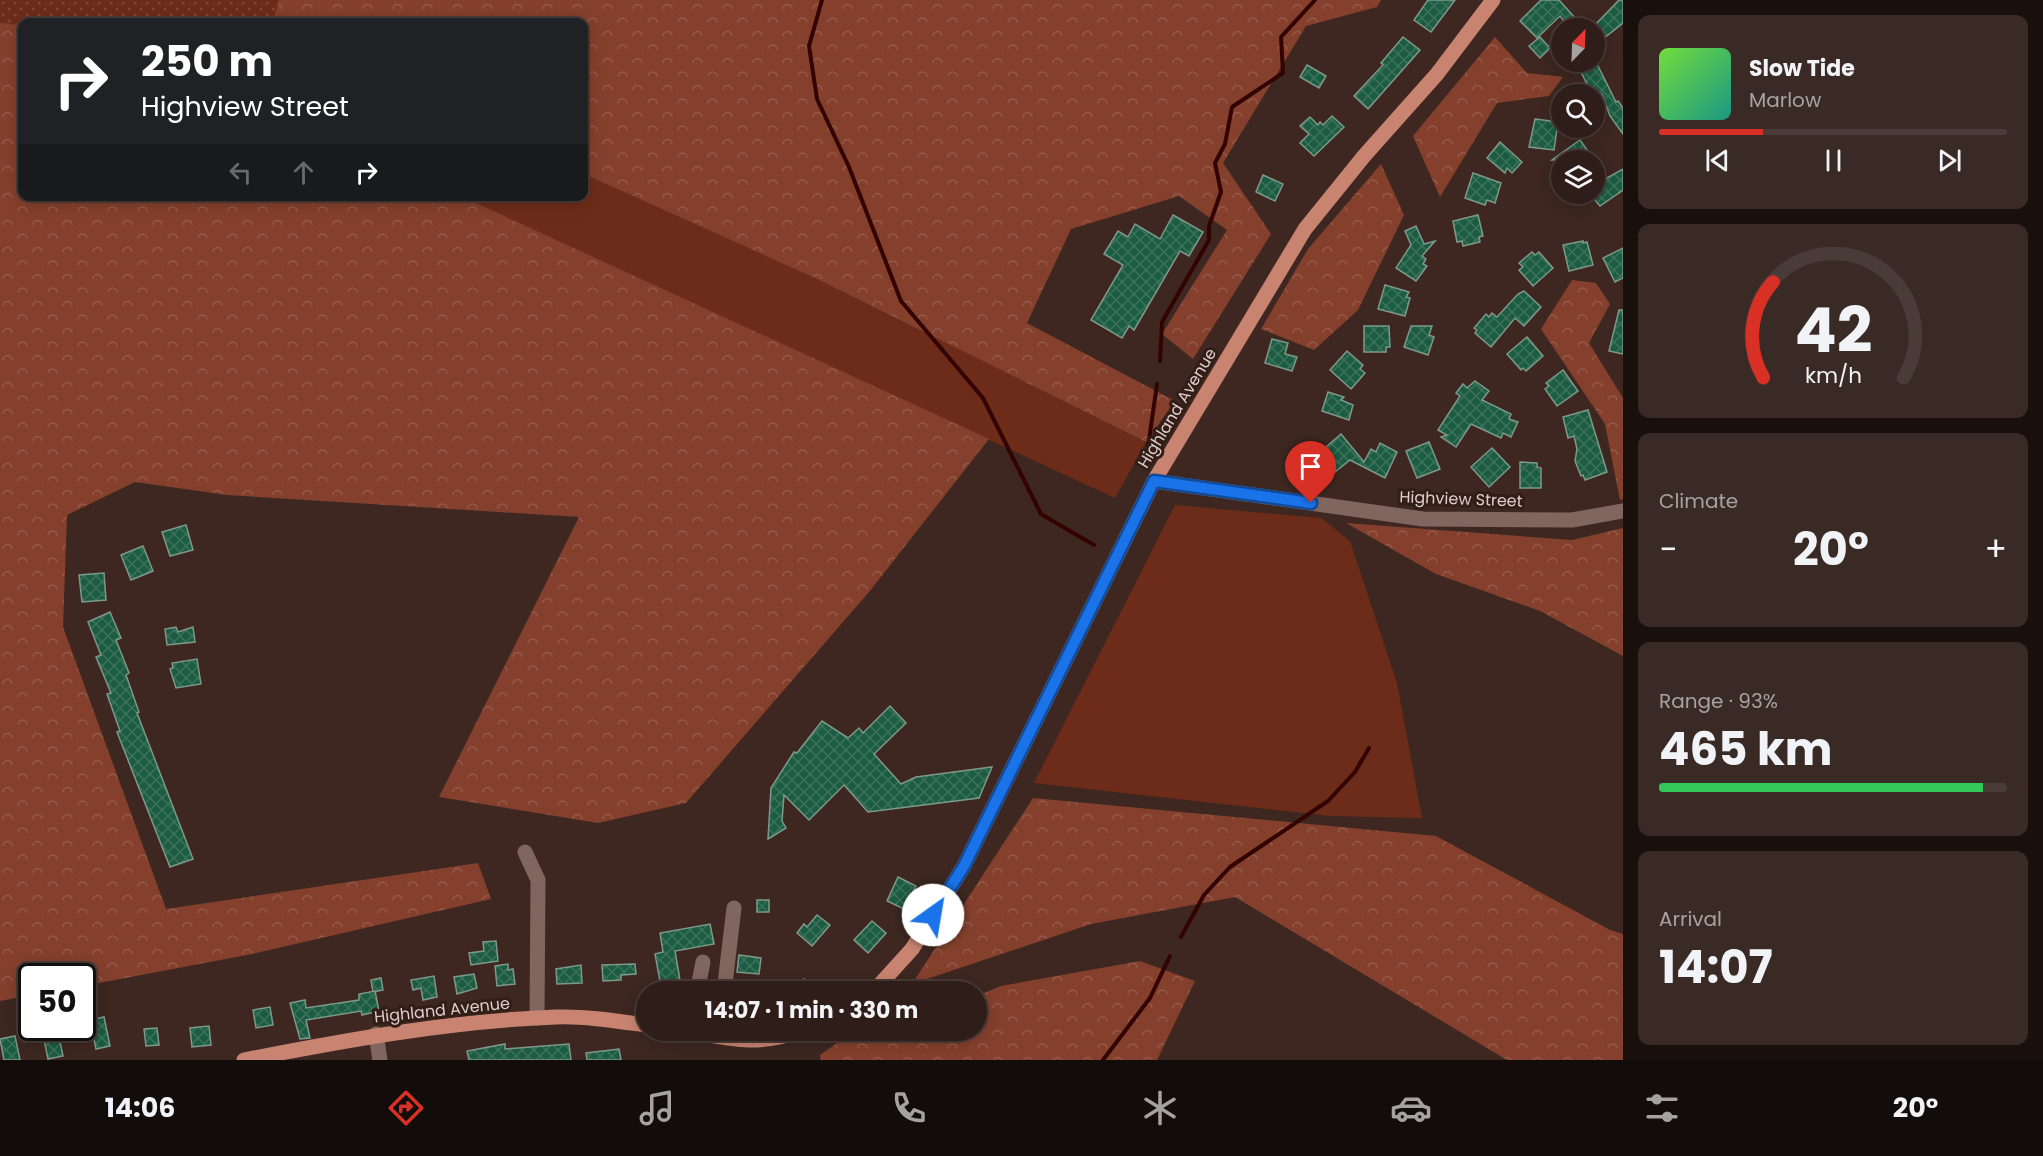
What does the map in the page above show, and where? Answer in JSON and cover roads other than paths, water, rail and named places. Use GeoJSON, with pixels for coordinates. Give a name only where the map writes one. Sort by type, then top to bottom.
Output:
{"type":"FeatureCollection","features":[{"type":"Feature","properties":{"kind":"main road","name":"Highland Avenue"},"geometry":{"type":"LineString","coordinates":[[883,981],[912,949],[964,866],[1154,481],[1305,229],[1364,156],[1437,74],[1493,0]]}},
{"type":"Feature","properties":{"kind":"main road","name":"Highland Avenue"},"geometry":{"type":"LineString","coordinates":[[244,1060],[376,1034],[537,1018],[557,1017],[636,1024]]}},
{"type":"Feature","properties":{"kind":"street","name":"Highview Street"},"geometry":{"type":"LineString","coordinates":[[1154,481],[1423,519],[1572,520],[1623,511]]}},
{"type":"Feature","properties":{"kind":"street"},"geometry":{"type":"LineString","coordinates":[[525,852],[538,880],[537,1018]]}},
{"type":"Feature","properties":{"kind":"street"},"geometry":{"type":"LineString","coordinates":[[725,981],[734,908]]}},
{"type":"Feature","properties":{"kind":"street"},"geometry":{"type":"LineString","coordinates":[[699,981],[703,962]]}},
{"type":"Feature","properties":{"kind":"street"},"geometry":{"type":"LineString","coordinates":[[376,1034],[380,1060]]}},
{"type":"Feature","properties":{"kind":"waterway"},"geometry":{"type":"LineString","coordinates":[[822,0],[809,46],[817,99],[849,167],[901,301],[983,398],[1041,514],[1094,545]]}},
{"type":"Feature","properties":{"kind":"waterway"},"geometry":{"type":"LineString","coordinates":[[1160,361],[1162,322],[1209,240],[1209,226],[1221,192],[1215,163],[1225,144],[1232,107],[1283,73],[1281,37],[1315,0]]}},
{"type":"Feature","properties":{"kind":"waterway"},"geometry":{"type":"LineString","coordinates":[[1154,454],[1148,447],[1157,384]]}},
{"type":"Feature","properties":{"kind":"waterway"},"geometry":{"type":"LineString","coordinates":[[1181,937],[1204,895],[1230,867],[1328,801],[1355,772],[1369,748]]}},
{"type":"Feature","properties":{"kind":"waterway"},"geometry":{"type":"LineString","coordinates":[[1103,1060],[1150,998],[1170,956]]}}]}
